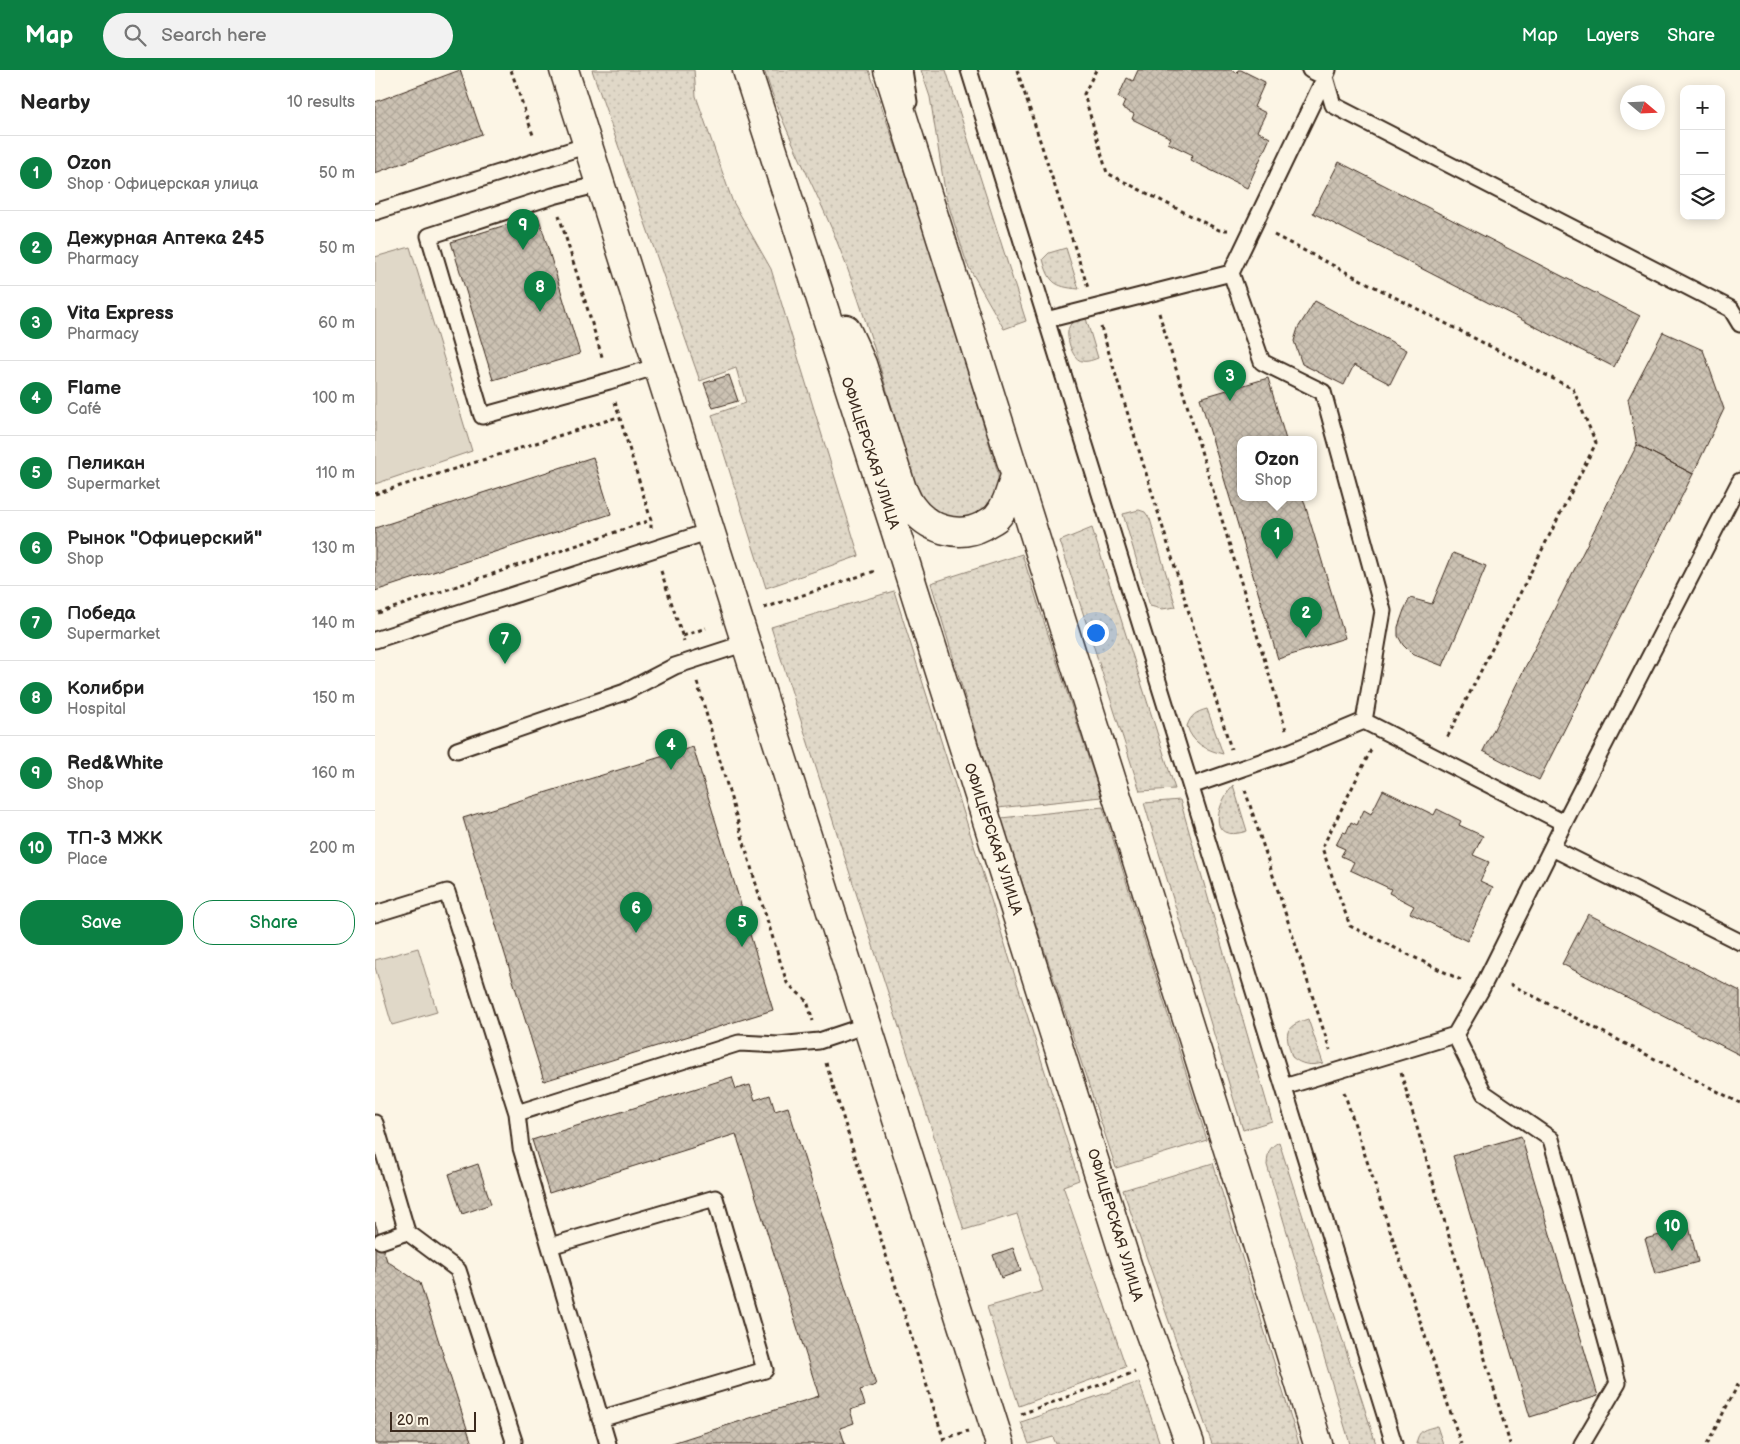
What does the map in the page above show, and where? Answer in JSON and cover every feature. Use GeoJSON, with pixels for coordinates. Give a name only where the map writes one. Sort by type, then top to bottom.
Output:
{"type":"FeatureCollection","features":[{"type":"Feature","properties":{"kind":"main road"},"geometry":{"type":"LineString","coordinates":[[564,70],[1000,1444]]}},
{"type":"Feature","properties":{"kind":"main road","name":"ОФИЦЕРСКАЯ УЛИЦА"},"geometry":{"type":"LineString","coordinates":[[747,70],[1142,1312],[1189,1444]]}},
{"type":"Feature","properties":{"kind":"main road"},"geometry":{"type":"LineString","coordinates":[[888,70],[1234,1170],[1318,1444]]}},
{"type":"Feature","properties":{"kind":"main road","name":"ОФИЦЕРСКАЯ УЛИЦА"},"geometry":{"type":"LineString","coordinates":[[800,233],[863,364],[902,489],[911,506],[923,518],[942,530],[962,533],[977,529],[995,519],[1007,500],[1015,476]]}},
{"type":"Feature","properties":{"kind":"lane"},"geometry":{"type":"LineString","coordinates":[[904,70],[919,165]]}},
{"type":"Feature","properties":{"kind":"lane"},"geometry":{"type":"LineString","coordinates":[[969,70],[1394,1444]]}},
{"type":"Feature","properties":{"kind":"lane"},"geometry":{"type":"LineString","coordinates":[[1310,70],[1326,74]]}},
{"type":"Feature","properties":{"kind":"lane"},"geometry":{"type":"LineString","coordinates":[[1326,74],[1231,273],[1262,362],[1323,392],[1383,611],[1364,721]]}},
{"type":"Feature","properties":{"kind":"lane"},"geometry":{"type":"LineString","coordinates":[[1326,74],[1333,105],[1731,309],[1740,324]]}},
{"type":"Feature","properties":{"kind":"lane"},"geometry":{"type":"LineString","coordinates":[[375,212],[588,145]]}},
{"type":"Feature","properties":{"kind":"lane"},"geometry":{"type":"LineString","coordinates":[[600,184],[553,196],[429,236],[481,416],[658,366]]}},
{"type":"Feature","properties":{"kind":"lane"},"geometry":{"type":"LineString","coordinates":[[1046,320],[1231,273]]}},
{"type":"Feature","properties":{"kind":"lane"},"geometry":{"type":"LineString","coordinates":[[1284,1087],[1455,1035],[1481,990],[1564,823],[1740,481]]}},
{"type":"Feature","properties":{"kind":"lane"},"geometry":{"type":"LineString","coordinates":[[375,640],[710,531]]}},
{"type":"Feature","properties":{"kind":"lane"},"geometry":{"type":"LineString","coordinates":[[457,750],[625,692],[675,666],[746,643]]}},
{"type":"Feature","properties":{"kind":"lane"},"geometry":{"type":"LineString","coordinates":[[1191,786],[1292,750],[1364,721],[1564,823]]}},
{"type":"Feature","properties":{"kind":"lane"},"geometry":{"type":"LineString","coordinates":[[1552,848],[1740,942]]}},
{"type":"Feature","properties":{"kind":"lane"},"geometry":{"type":"LineString","coordinates":[[375,901],[382,911],[447,892],[517,1113],[521,1148],[608,1444]]}},
{"type":"Feature","properties":{"kind":"lane"},"geometry":{"type":"LineString","coordinates":[[517,1113],[739,1043],[778,1045],[819,1040],[867,1024]]}},
{"type":"Feature","properties":{"kind":"lane"},"geometry":{"type":"LineString","coordinates":[[1455,1035],[1484,1093],[1551,1139],[1618,1383],[1582,1444]]}},
{"type":"Feature","properties":{"kind":"lane"},"geometry":{"type":"LineString","coordinates":[[375,1123],[407,1232],[459,1270],[514,1441],[513,1444]]}},
{"type":"Feature","properties":{"kind":"lane"},"geometry":{"type":"LineString","coordinates":[[550,1246],[715,1198],[765,1370],[600,1419]]}},
{"type":"Feature","properties":{"kind":"lane"},"geometry":{"type":"LineString","coordinates":[[381,1241],[407,1232]]}},
{"type":"Feature","properties":{"kind":"path"},"geometry":{"type":"LineString","coordinates":[[1096,70],[1083,94],[1107,173],[1219,230],[1252,230],[1271,234],[1573,389],[1596,443],[1437,758]]}},
{"type":"Feature","properties":{"kind":"path"},"geometry":{"type":"LineString","coordinates":[[1153,293],[1292,750]]}},
{"type":"Feature","properties":{"kind":"path"},"geometry":{"type":"LineString","coordinates":[[375,494],[618,417]]}},
{"type":"Feature","properties":{"kind":"path"},"geometry":{"type":"LineString","coordinates":[[375,614],[651,520]]}},
{"type":"Feature","properties":{"kind":"path"},"geometry":{"type":"LineString","coordinates":[[759,610],[875,571]]}},
{"type":"Feature","properties":{"kind":"path"},"geometry":{"type":"LineString","coordinates":[[683,636],[706,628]]}},
{"type":"Feature","properties":{"kind":"path"},"geometry":{"type":"LineString","coordinates":[[1373,746],[1322,848],[1350,926],[1481,990],[1511,984],[1740,1103]]}},
{"type":"Feature","properties":{"kind":"path"},"geometry":{"type":"LineString","coordinates":[[819,1040],[945,1444]]}},
{"type":"Feature","properties":{"kind":"path"},"geometry":{"type":"LineString","coordinates":[[1395,1053],[1510,1444]]}},
{"type":"Feature","properties":{"kind":"path"},"geometry":{"type":"LineString","coordinates":[[1707,1444],[1740,1382]]}},
{"type":"Feature","properties":{"kind":"path"},"geometry":{"type":"LineString","coordinates":[[943,1439],[968,1431]]}},
{"type":"Feature","properties":{"kind":"shaded area"},"geometry":{"type":"Polygon","coordinates":[[[592,70],[694,70],[696,96],[732,200],[771,269],[859,556],[766,588],[712,415],[746,403],[736,368],[700,381],[592,70]]]}},
{"type":"Feature","properties":{"kind":"shaded area"},"geometry":{"type":"Polygon","coordinates":[[[764,70],[869,70],[931,249],[998,473],[998,489],[993,499],[975,514],[960,518],[942,516],[927,505],[918,495],[869,331],[847,266],[779,112],[764,70]]]}},
{"type":"Feature","properties":{"kind":"shaded area"},"geometry":{"type":"Polygon","coordinates":[[[921,70],[946,70],[1026,321],[1004,329],[967,264],[946,197],[930,97],[921,70]]]}},
{"type":"Feature","properties":{"kind":"shaded area"},"geometry":{"type":"Polygon","coordinates":[[[410,247],[472,451],[375,484],[375,257],[410,247]]]}},
{"type":"Feature","properties":{"kind":"shaded area"},"geometry":{"type":"Polygon","coordinates":[[[1066,248],[1079,289],[1058,285],[1050,278],[1045,267],[1043,259],[1049,253],[1066,248]]]}},
{"type":"Feature","properties":{"kind":"shaded area"},"geometry":{"type":"Polygon","coordinates":[[[1085,315],[1098,358],[1081,361],[1072,352],[1068,331],[1071,323],[1085,315]]]}},
{"type":"Feature","properties":{"kind":"shaded area"},"geometry":{"type":"Polygon","coordinates":[[[1139,510],[1145,512],[1150,519],[1176,607],[1162,609],[1150,606],[1123,514],[1139,510]]]}},
{"type":"Feature","properties":{"kind":"shaded area"},"geometry":{"type":"Polygon","coordinates":[[[1092,528],[1175,789],[1140,791],[1060,541],[1092,528]]]}},
{"type":"Feature","properties":{"kind":"shaded area"},"geometry":{"type":"Polygon","coordinates":[[[1022,554],[1101,797],[998,808],[931,583],[1022,554]]]}},
{"type":"Feature","properties":{"kind":"shaded area"},"geometry":{"type":"Polygon","coordinates":[[[894,591],[1079,1180],[1063,1186],[1126,1367],[1019,1406],[987,1307],[1043,1291],[1017,1214],[964,1230],[771,627],[894,591]]]}},
{"type":"Feature","properties":{"kind":"shaded area"},"geometry":{"type":"Polygon","coordinates":[[[1207,709],[1223,754],[1201,745],[1189,732],[1187,726],[1190,719],[1194,714],[1207,709]]]}},
{"type":"Feature","properties":{"kind":"shaded area"},"geometry":{"type":"Polygon","coordinates":[[[1233,785],[1247,831],[1234,834],[1225,832],[1220,827],[1218,820],[1222,802],[1233,785]]]}},
{"type":"Feature","properties":{"kind":"shaded area"},"geometry":{"type":"Polygon","coordinates":[[[1180,800],[1272,1121],[1243,1130],[1144,803],[1180,800]]]}},
{"type":"Feature","properties":{"kind":"shaded area"},"geometry":{"type":"Polygon","coordinates":[[[1103,807],[1207,1140],[1116,1168],[1001,818],[1103,807]]]}},
{"type":"Feature","properties":{"kind":"shaded area"},"geometry":{"type":"Polygon","coordinates":[[[418,948],[437,1012],[392,1025],[375,967],[375,960],[418,948]]]}},
{"type":"Feature","properties":{"kind":"shaded area"},"geometry":{"type":"Polygon","coordinates":[[[1308,1019],[1323,1063],[1306,1064],[1292,1057],[1287,1037],[1288,1032],[1294,1025],[1308,1019]]]}},
{"type":"Feature","properties":{"kind":"shaded area"},"geometry":{"type":"Polygon","coordinates":[[[1279,1142],[1376,1444],[1350,1444],[1267,1165],[1269,1151],[1279,1142]]]}},
{"type":"Feature","properties":{"kind":"shaded area"},"geometry":{"type":"Polygon","coordinates":[[[1213,1163],[1299,1444],[1212,1444],[1123,1190],[1213,1163]]]}},
{"type":"Feature","properties":{"kind":"shaded area"},"geometry":{"type":"Polygon","coordinates":[[[1139,1382],[1160,1444],[1056,1444],[1053,1437],[1029,1444],[1021,1422],[1139,1382]]]}},
{"type":"Feature","properties":{"kind":"shaded area"},"geometry":{"type":"Polygon","coordinates":[[[1437,1426],[1443,1444],[1416,1444],[1419,1435],[1425,1429],[1437,1426]]]}},
{"type":"Feature","properties":{"kind":"building"},"geometry":{"type":"Polygon","coordinates":[[[460,70],[482,134],[375,173],[375,102],[460,70]]]}},
{"type":"Feature","properties":{"kind":"building"},"geometry":{"type":"Polygon","coordinates":[[[1138,70],[1231,70],[1237,73],[1238,70],[1241,70],[1265,82],[1254,107],[1266,113],[1257,131],[1270,138],[1247,188],[1190,160],[1193,155],[1168,143],[1171,138],[1132,119],[1134,114],[1122,108],[1125,101],[1118,97],[1127,78],[1133,81],[1138,70]]]}},
{"type":"Feature","properties":{"kind":"building"},"geometry":{"type":"Polygon","coordinates":[[[1339,162],[1640,316],[1614,367],[1313,213],[1339,162]]]}},
{"type":"Feature","properties":{"kind":"building"},"geometry":{"type":"Polygon","coordinates":[[[538,215],[580,354],[493,380],[451,242],[538,215]]]}},
{"type":"Feature","properties":{"kind":"building"},"geometry":{"type":"Polygon","coordinates":[[[1315,301],[1407,350],[1390,384],[1354,365],[1344,385],[1302,364],[1294,341],[1298,328],[1315,301]]]}},
{"type":"Feature","properties":{"kind":"building"},"geometry":{"type":"Polygon","coordinates":[[[1663,332],[1703,350],[1724,409],[1693,474],[1637,445],[1628,399],[1663,332]]]}},
{"type":"Feature","properties":{"kind":"building"},"geometry":{"type":"Polygon","coordinates":[[[729,375],[738,401],[713,408],[704,383],[729,375]]]}},
{"type":"Feature","properties":{"kind":"building"},"geometry":{"type":"Polygon","coordinates":[[[1268,378],[1285,436],[1237,436],[1237,501],[1304,501],[1345,638],[1278,659],[1200,398],[1268,378]]]}},
{"type":"Feature","properties":{"kind":"building"},"geometry":{"type":"Polygon","coordinates":[[[1637,445],[1693,474],[1539,780],[1483,751],[1637,445]]]}},
{"type":"Feature","properties":{"kind":"building"},"geometry":{"type":"Polygon","coordinates":[[[593,457],[611,514],[375,591],[375,528],[593,457]]]}},
{"type":"Feature","properties":{"kind":"building"},"geometry":{"type":"Polygon","coordinates":[[[1453,553],[1486,566],[1443,666],[1412,654],[1403,645],[1398,636],[1398,627],[1410,598],[1432,604],[1453,553]]]}},
{"type":"Feature","properties":{"kind":"building"},"geometry":{"type":"Polygon","coordinates":[[[693,747],[773,1010],[544,1081],[463,818],[693,747]]]}},
{"type":"Feature","properties":{"kind":"building"},"geometry":{"type":"Polygon","coordinates":[[[1383,790],[1434,815],[1437,809],[1461,821],[1459,825],[1483,836],[1473,855],[1489,862],[1480,881],[1493,887],[1467,941],[1410,913],[1414,906],[1389,893],[1391,889],[1350,870],[1354,862],[1341,856],[1345,849],[1336,845],[1343,832],[1346,833],[1351,822],[1357,825],[1364,810],[1371,814],[1383,790]]]}},
{"type":"Feature","properties":{"kind":"building"},"geometry":{"type":"Polygon","coordinates":[[[1588,914],[1740,991],[1740,1055],[1562,964],[1588,914]]]}},
{"type":"Feature","properties":{"kind":"building"},"geometry":{"type":"Polygon","coordinates":[[[732,1077],[736,1089],[750,1085],[755,1100],[770,1095],[775,1111],[788,1107],[876,1385],[860,1390],[865,1405],[850,1410],[854,1423],[840,1428],[845,1444],[669,1444],[819,1396],[736,1134],[549,1193],[532,1140],[732,1077]]]}},
{"type":"Feature","properties":{"kind":"building"},"geometry":{"type":"Polygon","coordinates":[[[1521,1136],[1598,1396],[1530,1417],[1453,1156],[1521,1136]]]}},
{"type":"Feature","properties":{"kind":"building"},"geometry":{"type":"Polygon","coordinates":[[[478,1164],[491,1204],[462,1214],[449,1174],[478,1164]]]}},
{"type":"Feature","properties":{"kind":"building"},"geometry":{"type":"Polygon","coordinates":[[[375,1222],[387,1261],[420,1283],[472,1444],[375,1444],[375,1222]]]}},
{"type":"Feature","properties":{"kind":"building"},"geometry":{"type":"Polygon","coordinates":[[[1689,1227],[1698,1262],[1655,1274],[1645,1239],[1689,1227]]]}},
{"type":"Feature","properties":{"kind":"building"},"geometry":{"type":"Polygon","coordinates":[[[1013,1248],[1021,1271],[1001,1278],[993,1255],[1013,1248]]]}},
{"type":"Feature","properties":{"kind":"place","name":"Red&White"},"geometry":{"type":"Point","coordinates":[523,250]}},
{"type":"Feature","properties":{"kind":"place","name":"Колибри"},"geometry":{"type":"Point","coordinates":[540,312]}},
{"type":"Feature","properties":{"kind":"place","name":"Vita Express"},"geometry":{"type":"Point","coordinates":[1230,401]}},
{"type":"Feature","properties":{"kind":"place","name":"Ozon"},"geometry":{"type":"Point","coordinates":[1277,559]}},
{"type":"Feature","properties":{"kind":"place","name":"Дежурная Аптека 245"},"geometry":{"type":"Point","coordinates":[1306,638]}},
{"type":"Feature","properties":{"kind":"place","name":"Победа"},"geometry":{"type":"Point","coordinates":[505,664]}},
{"type":"Feature","properties":{"kind":"place","name":"Flame"},"geometry":{"type":"Point","coordinates":[671,770]}},
{"type":"Feature","properties":{"kind":"place","name":"Рынок \"Офицерский\""},"geometry":{"type":"Point","coordinates":[636,933]}},
{"type":"Feature","properties":{"kind":"place","name":"Пеликан"},"geometry":{"type":"Point","coordinates":[742,947]}},
{"type":"Feature","properties":{"kind":"place","name":"ТП-3 МЖК"},"geometry":{"type":"Point","coordinates":[1672,1251]}}]}
